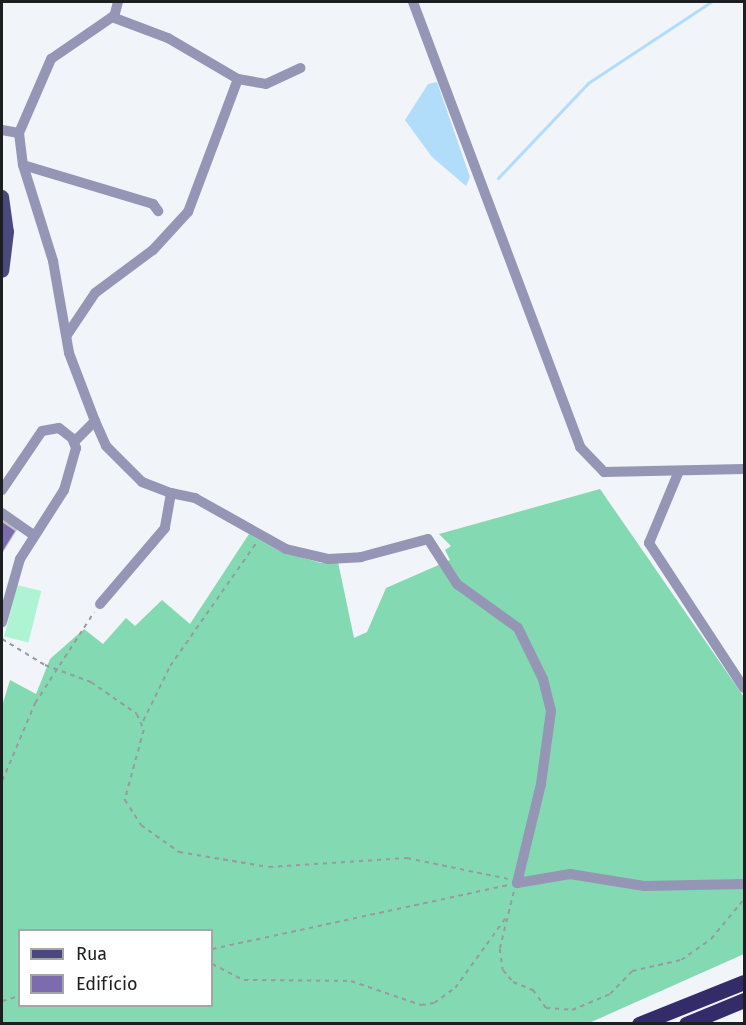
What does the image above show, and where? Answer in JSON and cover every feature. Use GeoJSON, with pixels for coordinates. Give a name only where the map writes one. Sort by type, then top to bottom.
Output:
{"type":"FeatureCollection","features":[{"type":"Feature","properties":{"kind":"highway"},"geometry":{"type":"LineString","coordinates":[[639,1023],[744,982]]}},
{"type":"Feature","properties":{"kind":"highway"},"geometry":{"type":"LineString","coordinates":[[686,1023],[744,1000]]}},
{"type":"Feature","properties":{"kind":"main road"},"geometry":{"type":"LineString","coordinates":[[2,197],[7,232],[2,271]]}},
{"type":"Feature","properties":{"kind":"street"},"geometry":{"type":"LineString","coordinates":[[118,2],[114,17],[51,59],[19,133],[23,165],[53,261],[67,335],[95,421],[106,446],[142,482],[171,493],[195,498],[260,537],[308,555],[344,560],[428,538],[457,584],[518,628],[543,680],[551,711],[541,784],[517,883],[570,874],[644,886],[744,884]]}},
{"type":"Feature","properties":{"kind":"street"},"geometry":{"type":"LineString","coordinates":[[413,2],[580,447],[604,472],[744,470]]}},
{"type":"Feature","properties":{"kind":"street"},"geometry":{"type":"LineString","coordinates":[[114,17],[168,38],[238,79],[266,84],[300,68]]}},
{"type":"Feature","properties":{"kind":"street"},"geometry":{"type":"LineString","coordinates":[[67,335],[95,293],[153,250],[193,205],[238,79]]}},
{"type":"Feature","properties":{"kind":"street"},"geometry":{"type":"LineString","coordinates":[[2,130],[19,133]]}},
{"type":"Feature","properties":{"kind":"street"},"geometry":{"type":"LineString","coordinates":[[23,165],[153,204],[158,211]]}},
{"type":"Feature","properties":{"kind":"street"},"geometry":{"type":"LineString","coordinates":[[2,622],[14,573],[34,535],[64,490],[74,442],[95,421]]}},
{"type":"Feature","properties":{"kind":"street"},"geometry":{"type":"LineString","coordinates":[[2,490],[42,431],[59,428],[74,442]]}},
{"type":"Feature","properties":{"kind":"street"},"geometry":{"type":"LineString","coordinates":[[680,471],[649,543],[744,688]]}},
{"type":"Feature","properties":{"kind":"street"},"geometry":{"type":"LineString","coordinates":[[100,604],[165,528],[171,493]]}},
{"type":"Feature","properties":{"kind":"street"},"geometry":{"type":"LineString","coordinates":[[2,513],[34,535]]}},
{"type":"Feature","properties":{"kind":"path"},"geometry":{"type":"LineString","coordinates":[[260,537],[170,666],[143,722],[125,800],[141,825],[179,852],[269,867],[407,858],[495,873],[517,883]]}},
{"type":"Feature","properties":{"kind":"path"},"geometry":{"type":"LineString","coordinates":[[2,781],[19,734],[56,669],[100,604]]}},
{"type":"Feature","properties":{"kind":"path"},"geometry":{"type":"LineString","coordinates":[[2,639],[56,669],[92,682],[143,722]]}},
{"type":"Feature","properties":{"kind":"path"},"geometry":{"type":"LineString","coordinates":[[517,883],[500,949],[507,976],[533,990],[546,1008],[572,1010],[610,994],[632,971],[681,960],[711,939],[744,899]]}},
{"type":"Feature","properties":{"kind":"path"},"geometry":{"type":"LineString","coordinates":[[213,949],[517,883]]}},
{"type":"Feature","properties":{"kind":"path"},"geometry":{"type":"LineString","coordinates":[[213,964],[244,980],[351,981],[421,1005],[434,1004],[455,988],[507,916]]}},
{"type":"Feature","properties":{"kind":"path"},"geometry":{"type":"LineString","coordinates":[[2,1001],[18,997]]}},
{"type":"Feature","properties":{"kind":"green space"},"geometry":{"type":"Polygon","coordinates":[[[600,489],[744,697],[744,954],[589,1023],[2,1024],[2,706],[10,680],[36,694],[50,659],[84,629],[103,644],[126,618],[135,626],[162,600],[190,624],[249,534],[279,551],[321,563],[338,562],[354,638],[367,632],[386,588],[450,560],[445,550],[451,546],[439,534],[600,489]]]}},
{"type":"Feature","properties":{"kind":"green space"},"geometry":{"type":"Polygon","coordinates":[[[17,585],[41,591],[28,642],[4,636],[17,585]]]}},
{"type":"Feature","properties":{"kind":"water"},"geometry":{"type":"Polygon","coordinates":[[[437,82],[470,177],[466,186],[432,157],[405,120],[428,84],[437,82]]]}},
{"type":"Feature","properties":{"kind":"building"},"geometry":{"type":"Polygon","coordinates":[[[2,522],[15,531],[2,552],[2,522]]]}},
{"type":"Feature","properties":{"kind":"waterway"},"geometry":{"type":"LineString","coordinates":[[498,178],[588,83],[711,2]]}}]}
